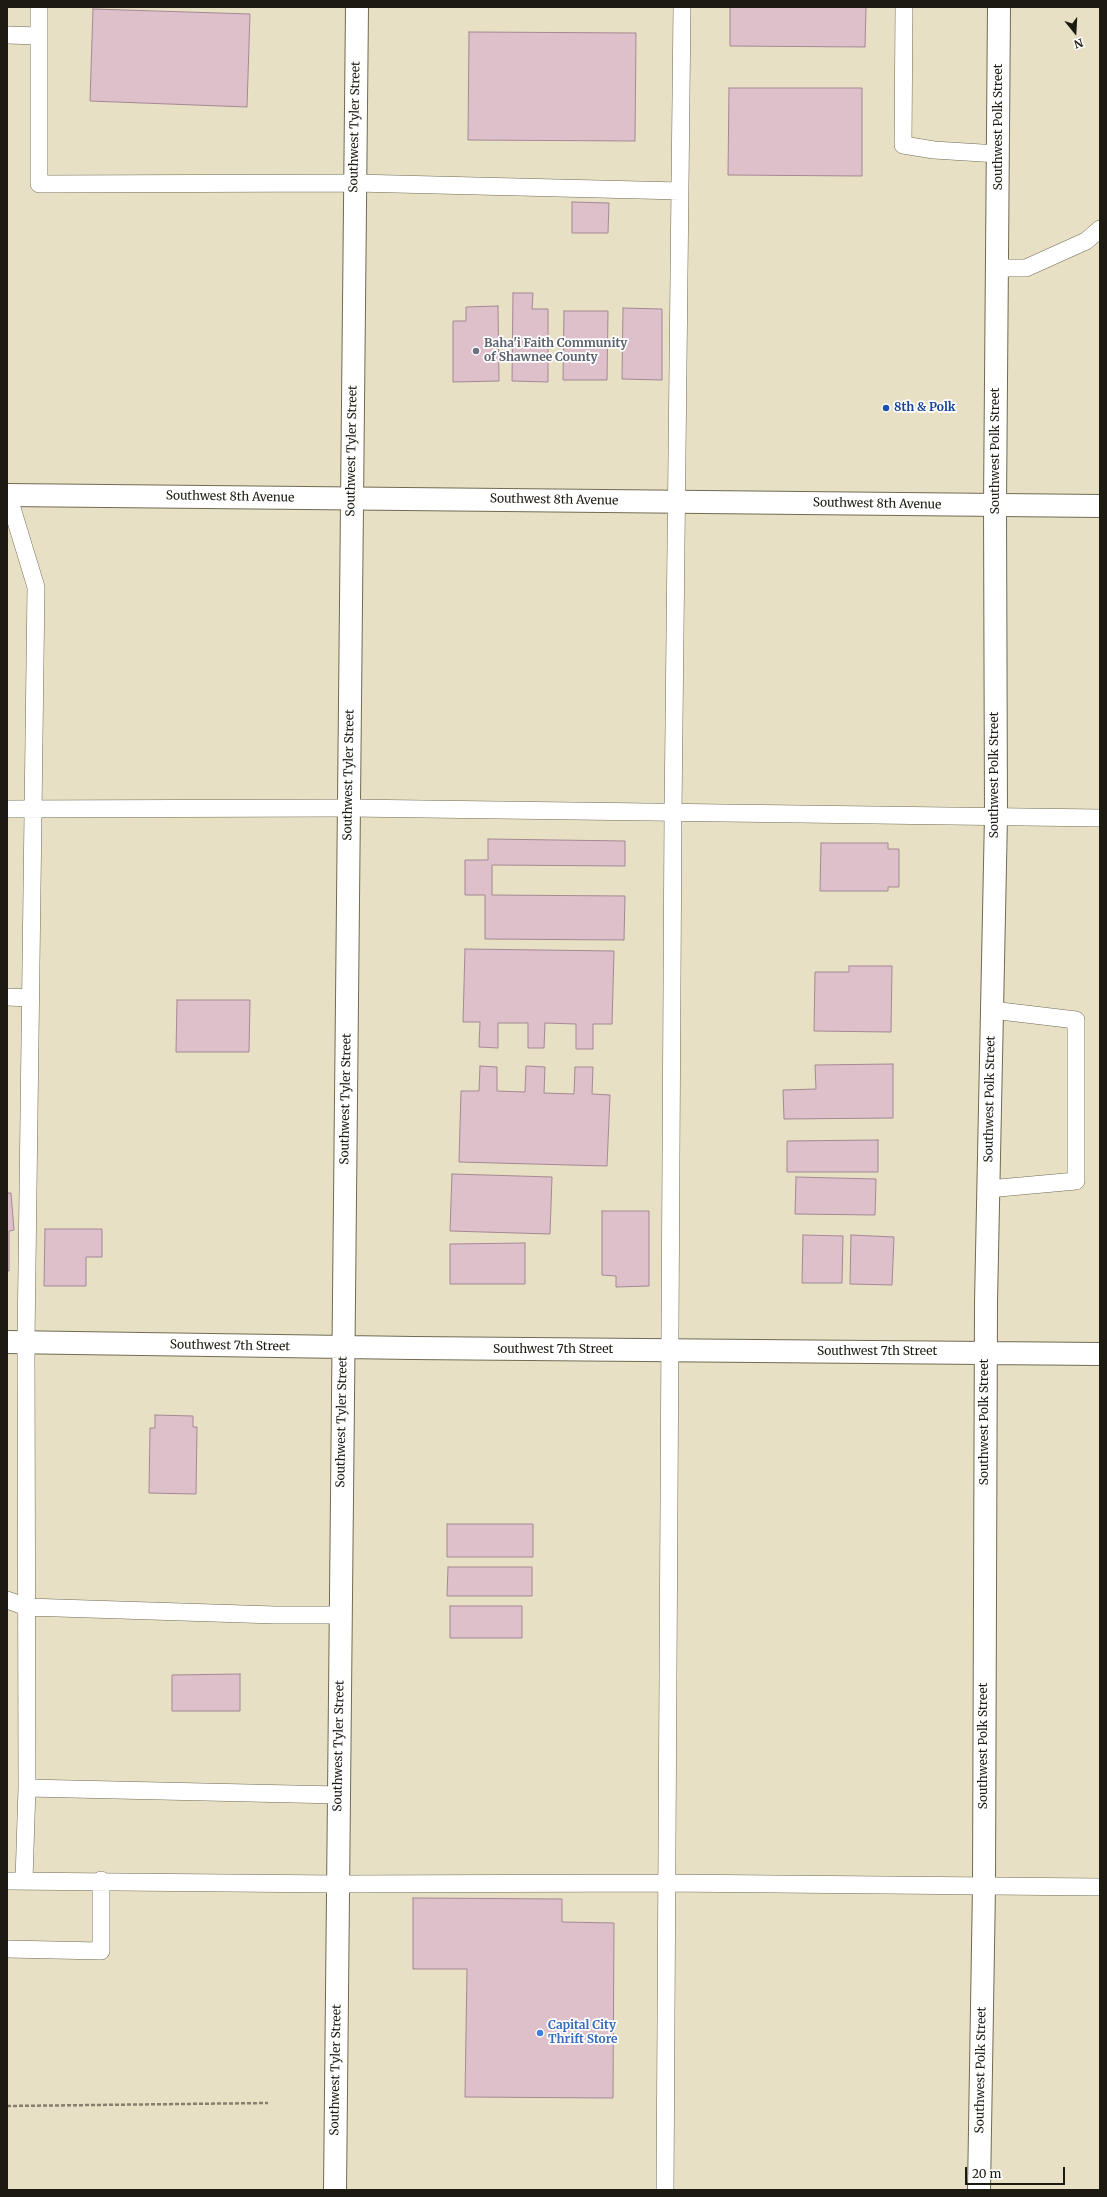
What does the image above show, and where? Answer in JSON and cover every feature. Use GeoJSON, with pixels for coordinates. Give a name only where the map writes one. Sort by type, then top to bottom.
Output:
{"type":"FeatureCollection","features":[{"type":"Feature","properties":{"kind":"street","name":"Southwest Tyler Street"},"geometry":{"type":"LineString","coordinates":[[335,2190],[357,7]]}},
{"type":"Feature","properties":{"kind":"street","name":"Southwest Polk Street"},"geometry":{"type":"LineString","coordinates":[[979,2190],[984,1886],[988,1189],[996,816],[995,504],[1000,7]]}},
{"type":"Feature","properties":{"kind":"street","name":"Southwest 8th Avenue"},"geometry":{"type":"LineString","coordinates":[[8,495],[1100,506]]}},
{"type":"Feature","properties":{"kind":"street","name":"Southwest 7th Street"},"geometry":{"type":"LineString","coordinates":[[16,1342],[343,1348],[1100,1354]]}},
{"type":"Feature","properties":{"kind":"lane"},"geometry":{"type":"LineString","coordinates":[[39,7],[40,184],[355,183],[680,191]]}},
{"type":"Feature","properties":{"kind":"lane"},"geometry":{"type":"LineString","coordinates":[[665,2190],[673,813],[678,502],[682,7]]}},
{"type":"Feature","properties":{"kind":"lane"},"geometry":{"type":"LineString","coordinates":[[904,7],[903,145],[934,150],[998,154]]}},
{"type":"Feature","properties":{"kind":"lane"},"geometry":{"type":"LineString","coordinates":[[7,35],[39,36]]}},
{"type":"Feature","properties":{"kind":"lane"},"geometry":{"type":"LineString","coordinates":[[998,268],[1026,268],[1086,241],[1100,229]]}},
{"type":"Feature","properties":{"kind":"lane"},"geometry":{"type":"LineString","coordinates":[[8,495],[36,587],[30,998],[16,1342],[27,1607],[27,1788],[24,1880]]}},
{"type":"Feature","properties":{"kind":"lane"},"geometry":{"type":"LineString","coordinates":[[7,808],[349,808],[1100,818]]}},
{"type":"Feature","properties":{"kind":"lane"},"geometry":{"type":"LineString","coordinates":[[7,997],[30,998]]}},
{"type":"Feature","properties":{"kind":"lane"},"geometry":{"type":"LineString","coordinates":[[988,1189],[1076,1181],[1076,1020],[992,1010]]}},
{"type":"Feature","properties":{"kind":"lane"},"geometry":{"type":"LineString","coordinates":[[7,1600],[27,1607],[275,1615],[340,1615]]}},
{"type":"Feature","properties":{"kind":"lane"},"geometry":{"type":"LineString","coordinates":[[27,1788],[338,1795]]}},
{"type":"Feature","properties":{"kind":"lane"},"geometry":{"type":"LineString","coordinates":[[7,1881],[100,1880],[338,1884],[667,1883],[1100,1887]]}},
{"type":"Feature","properties":{"kind":"lane"},"geometry":{"type":"LineString","coordinates":[[7,1949],[101,1951],[100,1880]]}},
{"type":"Feature","properties":{"kind":"path"},"geometry":{"type":"LineString","coordinates":[[7,2106],[268,2103]]}},
{"type":"Feature","properties":{"kind":"building"},"geometry":{"type":"Polygon","coordinates":[[[730,7],[866,7],[865,47],[730,46],[730,7]]]}},
{"type":"Feature","properties":{"kind":"building"},"geometry":{"type":"Polygon","coordinates":[[[93,9],[250,14],[247,107],[90,101],[93,9]]]}},
{"type":"Feature","properties":{"kind":"building"},"geometry":{"type":"Polygon","coordinates":[[[469,32],[636,33],[635,141],[468,140],[469,32]]]}},
{"type":"Feature","properties":{"kind":"building"},"geometry":{"type":"Polygon","coordinates":[[[729,88],[862,88],[862,176],[728,175],[729,88]]]}},
{"type":"Feature","properties":{"kind":"building"},"geometry":{"type":"Polygon","coordinates":[[[572,202],[609,203],[608,233],[572,233],[572,202]]]}},
{"type":"Feature","properties":{"kind":"building"},"geometry":{"type":"Polygon","coordinates":[[[513,293],[533,293],[532,309],[548,309],[548,382],[512,381],[513,293]]]}},
{"type":"Feature","properties":{"kind":"building","name":"Baha'i Faith Community of Shawnee County"},"geometry":{"type":"Polygon","coordinates":[[[498,306],[499,381],[453,382],[453,321],[466,321],[466,307],[498,306]]]}},
{"type":"Feature","properties":{"kind":"building"},"geometry":{"type":"Polygon","coordinates":[[[623,308],[662,309],[662,380],[622,379],[623,308]]]}},
{"type":"Feature","properties":{"kind":"building"},"geometry":{"type":"Polygon","coordinates":[[[564,311],[608,311],[607,380],[563,380],[564,311]]]}},
{"type":"Feature","properties":{"kind":"building"},"geometry":{"type":"Polygon","coordinates":[[[488,839],[625,841],[625,866],[492,865],[492,895],[625,896],[624,940],[485,939],[485,895],[465,895],[465,860],[488,860],[488,839]]]}},
{"type":"Feature","properties":{"kind":"building"},"geometry":{"type":"Polygon","coordinates":[[[821,843],[888,843],[888,849],[899,849],[899,887],[888,887],[888,891],[820,891],[821,843]]]}},
{"type":"Feature","properties":{"kind":"building"},"geometry":{"type":"Polygon","coordinates":[[[465,949],[614,951],[612,1024],[593,1024],[593,1049],[576,1049],[576,1024],[545,1023],[544,1048],[528,1048],[528,1023],[498,1023],[498,1048],[479,1047],[480,1022],[463,1022],[465,949]]]}},
{"type":"Feature","properties":{"kind":"building"},"geometry":{"type":"Polygon","coordinates":[[[849,966],[892,966],[891,1032],[814,1031],[815,972],[849,972],[849,966]]]}},
{"type":"Feature","properties":{"kind":"building"},"geometry":{"type":"Polygon","coordinates":[[[177,1000],[250,1000],[249,1052],[176,1052],[177,1000]]]}},
{"type":"Feature","properties":{"kind":"building"},"geometry":{"type":"Polygon","coordinates":[[[893,1064],[893,1118],[784,1119],[783,1090],[816,1089],[815,1065],[893,1064]]]}},
{"type":"Feature","properties":{"kind":"building"},"geometry":{"type":"Polygon","coordinates":[[[480,1066],[497,1067],[497,1091],[525,1092],[526,1066],[545,1067],[544,1093],[574,1094],[575,1067],[593,1067],[592,1094],[610,1095],[607,1166],[459,1162],[461,1091],[479,1091],[480,1066]]]}},
{"type":"Feature","properties":{"kind":"building"},"geometry":{"type":"Polygon","coordinates":[[[878,1140],[878,1172],[787,1172],[787,1141],[878,1140]]]}},
{"type":"Feature","properties":{"kind":"building"},"geometry":{"type":"Polygon","coordinates":[[[452,1174],[552,1177],[550,1234],[450,1231],[452,1174]]]}},
{"type":"Feature","properties":{"kind":"building"},"geometry":{"type":"Polygon","coordinates":[[[796,1177],[876,1179],[875,1215],[795,1214],[796,1177]]]}},
{"type":"Feature","properties":{"kind":"building"},"geometry":{"type":"Polygon","coordinates":[[[7,1193],[11,1193],[14,1230],[9,1231],[9,1271],[7,1271],[7,1193]]]}},
{"type":"Feature","properties":{"kind":"building"},"geometry":{"type":"Polygon","coordinates":[[[602,1211],[649,1211],[649,1286],[616,1287],[616,1276],[602,1275],[602,1211]]]}},
{"type":"Feature","properties":{"kind":"building"},"geometry":{"type":"Polygon","coordinates":[[[45,1229],[102,1229],[102,1257],[86,1257],[86,1286],[44,1286],[45,1229]]]}},
{"type":"Feature","properties":{"kind":"building"},"geometry":{"type":"Polygon","coordinates":[[[803,1235],[843,1236],[842,1283],[802,1283],[803,1235]]]}},
{"type":"Feature","properties":{"kind":"building"},"geometry":{"type":"Polygon","coordinates":[[[851,1235],[894,1237],[892,1285],[850,1284],[851,1235]]]}},
{"type":"Feature","properties":{"kind":"building"},"geometry":{"type":"Polygon","coordinates":[[[525,1243],[525,1284],[450,1284],[450,1244],[525,1243]]]}},
{"type":"Feature","properties":{"kind":"building"},"geometry":{"type":"Polygon","coordinates":[[[155,1415],[193,1416],[193,1427],[197,1427],[196,1494],[149,1493],[150,1428],[155,1428],[155,1415]]]}},
{"type":"Feature","properties":{"kind":"building"},"geometry":{"type":"Polygon","coordinates":[[[447,1524],[533,1524],[533,1557],[447,1557],[447,1524]]]}},
{"type":"Feature","properties":{"kind":"building"},"geometry":{"type":"Polygon","coordinates":[[[448,1567],[532,1567],[532,1596],[447,1596],[448,1567]]]}},
{"type":"Feature","properties":{"kind":"building"},"geometry":{"type":"Polygon","coordinates":[[[450,1606],[522,1606],[522,1638],[450,1638],[450,1606]]]}},
{"type":"Feature","properties":{"kind":"building"},"geometry":{"type":"Polygon","coordinates":[[[240,1674],[240,1711],[172,1711],[172,1675],[240,1674]]]}},
{"type":"Feature","properties":{"kind":"building","name":"Capital City Thrift Store"},"geometry":{"type":"Polygon","coordinates":[[[413,1898],[562,1899],[562,1922],[614,1923],[613,2098],[465,2097],[467,1969],[413,1969],[413,1898]]]}},
{"type":"Feature","properties":{"kind":"place","name":"Baha'i Faith Community of Shawnee County"},"geometry":{"type":"Point","coordinates":[476,351]}},
{"type":"Feature","properties":{"kind":"place","name":"8th & Polk"},"geometry":{"type":"Point","coordinates":[886,408]}},
{"type":"Feature","properties":{"kind":"place","name":"Capital City Thrift Store"},"geometry":{"type":"Point","coordinates":[540,2033]}}]}
